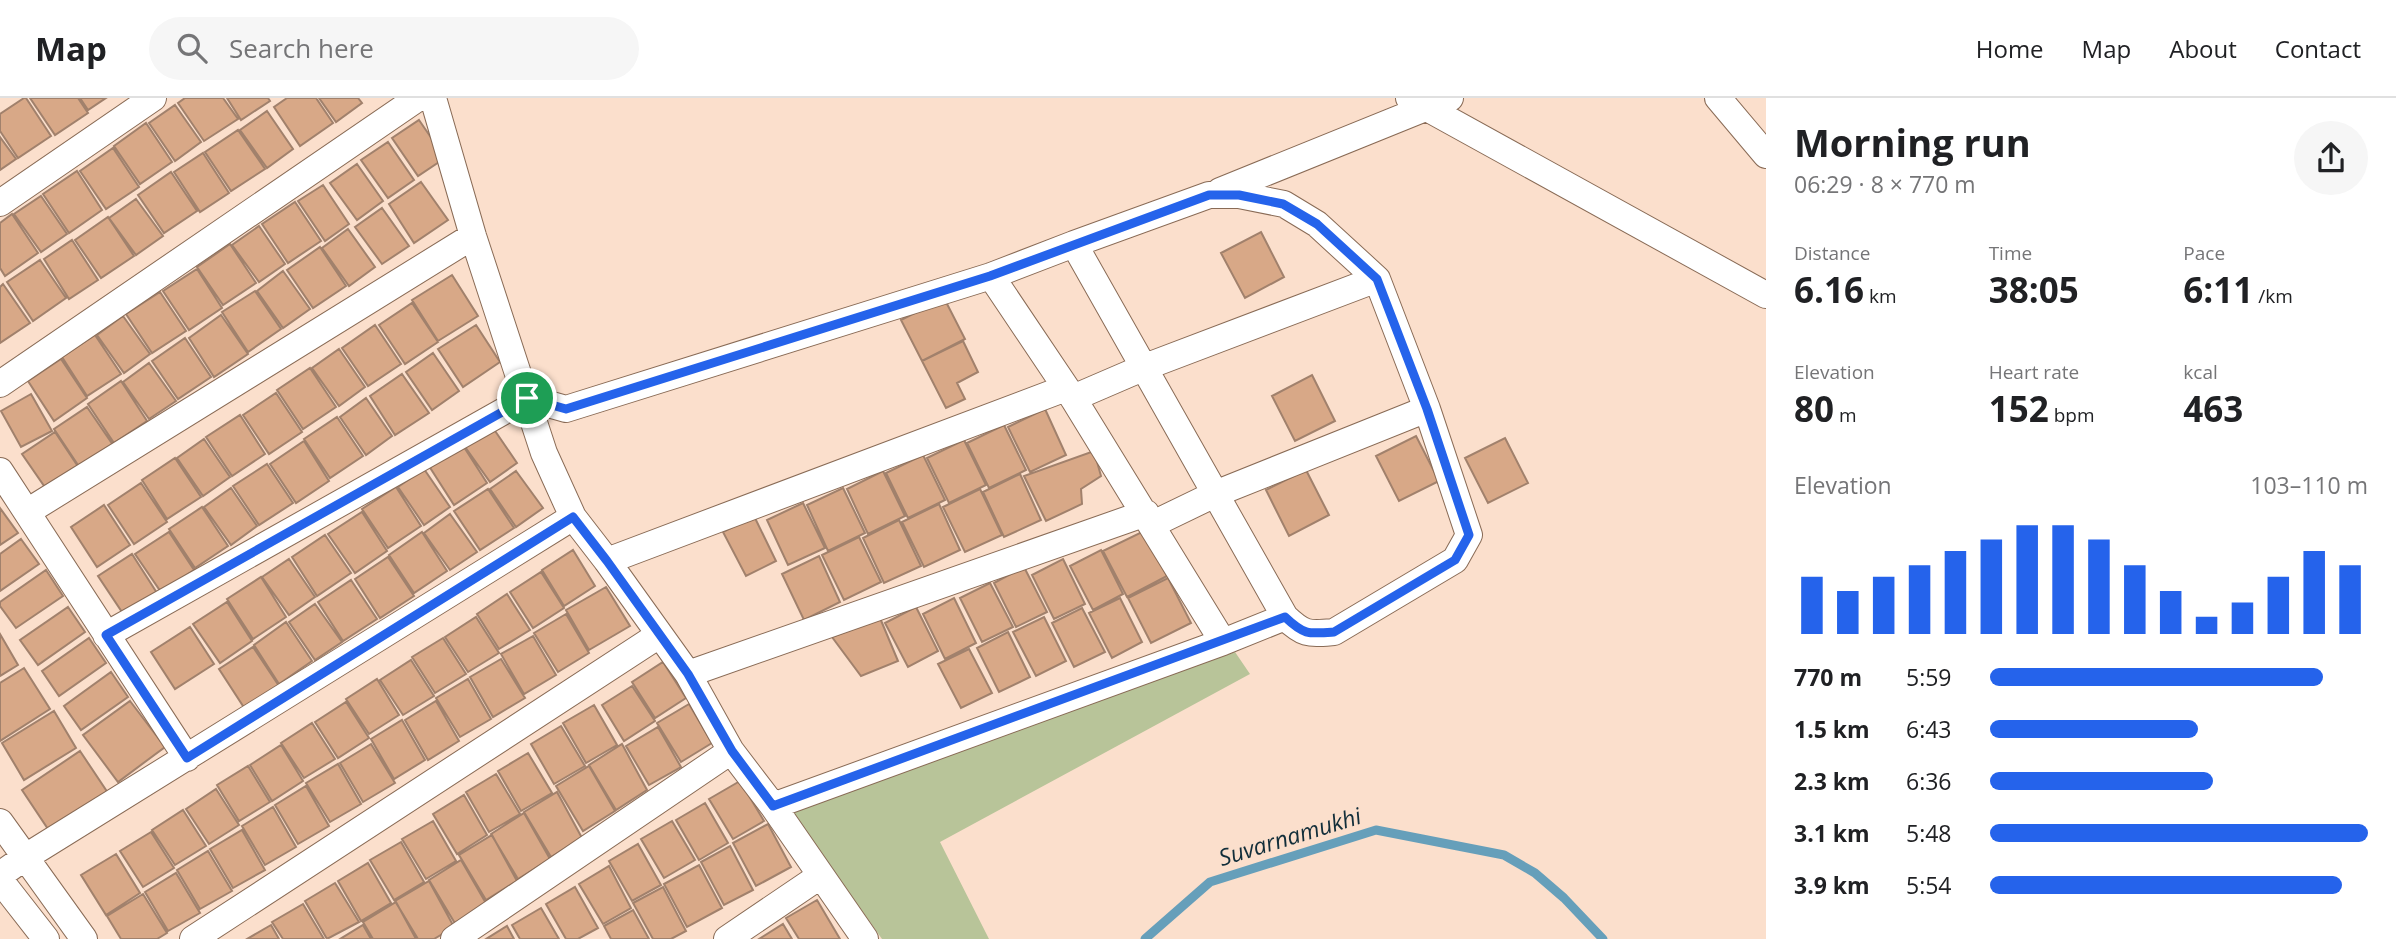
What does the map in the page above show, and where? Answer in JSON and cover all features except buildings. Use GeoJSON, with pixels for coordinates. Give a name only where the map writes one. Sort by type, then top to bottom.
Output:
{"type":"FeatureCollection","features":[{"type":"Feature","properties":{"kind":"street"},"geometry":{"type":"LineString","coordinates":[[0,204],[153,98]]}},
{"type":"Feature","properties":{"kind":"street"},"geometry":{"type":"LineString","coordinates":[[0,384],[418,98]]}},
{"type":"Feature","properties":{"kind":"street"},"geometry":{"type":"LineString","coordinates":[[433,98],[473,236],[544,453],[573,517],[688,674],[732,751],[865,939]]}},
{"type":"Feature","properties":{"kind":"street"},"geometry":{"type":"LineString","coordinates":[[1718,98],[1766,155]]}},
{"type":"Feature","properties":{"kind":"street"},"geometry":{"type":"LineString","coordinates":[[106,635],[527,398],[566,409],[990,276],[1209,195],[1429,101],[1766,295]]}},
{"type":"Feature","properties":{"kind":"street"},"geometry":{"type":"LineString","coordinates":[[1074,244],[1285,617],[1300,631],[1334,632],[1455,560],[1469,535],[1427,409],[1377,279],[1317,224],[1283,204],[1239,195],[1209,195]]}},
{"type":"Feature","properties":{"kind":"street"},"geometry":{"type":"LineString","coordinates":[[27,512],[473,236]]}},
{"type":"Feature","properties":{"kind":"street"},"geometry":{"type":"LineString","coordinates":[[990,276],[1070,393],[1223,642]]}},
{"type":"Feature","properties":{"kind":"street"},"geometry":{"type":"LineString","coordinates":[[607,561],[1145,367],[1377,279]]}},
{"type":"Feature","properties":{"kind":"street"},"geometry":{"type":"LineString","coordinates":[[688,674],[1149,518],[1427,409]]}},
{"type":"Feature","properties":{"kind":"street"},"geometry":{"type":"LineString","coordinates":[[0,471],[187,758]]}},
{"type":"Feature","properties":{"kind":"street"},"geometry":{"type":"LineString","coordinates":[[46,939],[0,878],[24,858],[573,517]]}},
{"type":"Feature","properties":{"kind":"street"},"geometry":{"type":"LineString","coordinates":[[773,806],[1285,617]]}},
{"type":"Feature","properties":{"kind":"street"},"geometry":{"type":"LineString","coordinates":[[193,939],[659,635]]}},
{"type":"Feature","properties":{"kind":"street"},"geometry":{"type":"LineString","coordinates":[[454,939],[732,751]]}},
{"type":"Feature","properties":{"kind":"street"},"geometry":{"type":"LineString","coordinates":[[0,822],[84,939]]}},
{"type":"Feature","properties":{"kind":"street"},"geometry":{"type":"LineString","coordinates":[[727,939],[820,876]]}},
{"type":"Feature","properties":{"kind":"green space"},"geometry":{"type":"Polygon","coordinates":[[[1235,652],[1250,674],[940,842],[989,939],[882,939],[788,806],[1235,652]]]}},
{"type":"Feature","properties":{"kind":"waterway","name":"Suvarnamukhi"},"geometry":{"type":"LineString","coordinates":[[1145,939],[1210,882],[1376,830],[1504,855],[1535,873],[1564,898],[1603,939]]}},
{"type":"Feature","properties":{"kind":"route"},"geometry":{"type":"LineString","coordinates":[[1209,195],[1239,195],[1283,204],[1317,224],[1377,279],[1427,409],[1469,535],[1455,560],[1334,632],[1300,631],[1285,617],[773,806],[732,751],[688,674],[573,517],[187,758],[106,635],[527,398],[566,409],[990,276],[1209,195]]}}]}
